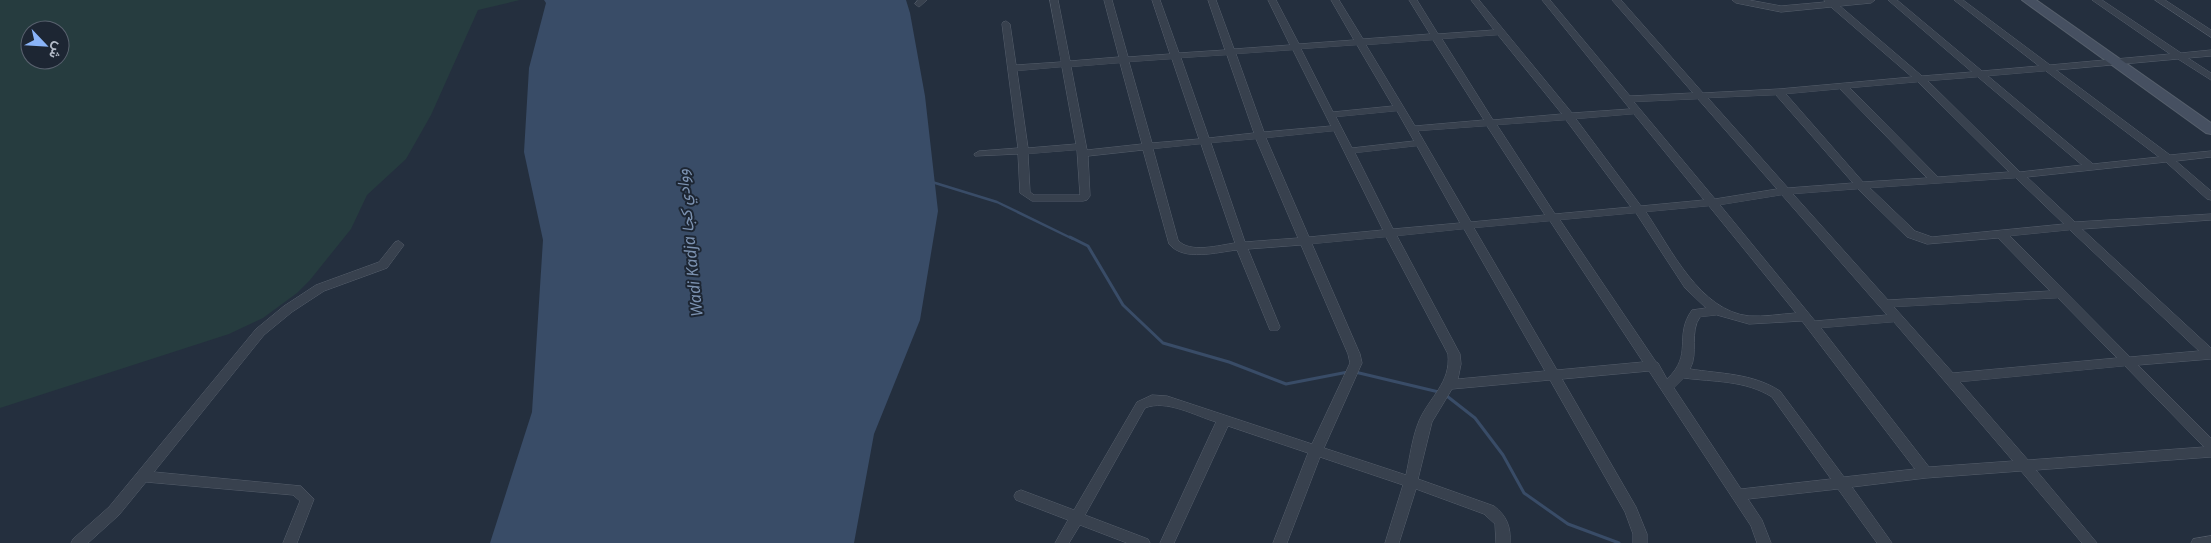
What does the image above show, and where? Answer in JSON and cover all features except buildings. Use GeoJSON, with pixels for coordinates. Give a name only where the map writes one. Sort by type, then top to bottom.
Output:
{"type":"FeatureCollection","features":[{"type":"Feature","properties":{"kind":"main road"},"geometry":{"type":"LineString","coordinates":[[2028,0],[2211,130]]}},
{"type":"Feature","properties":{"kind":"street"},"geometry":{"type":"LineString","coordinates":[[1006,24],[1014,68],[1027,196],[1079,199],[1086,196],[1083,150],[1054,0]]}},
{"type":"Feature","properties":{"kind":"street"},"geometry":{"type":"LineString","coordinates":[[1108,0],[1122,59],[1173,241],[1177,246],[1192,250],[1710,203],[1784,191],[2018,175],[2211,154]]}},
{"type":"Feature","properties":{"kind":"street"},"geometry":{"type":"LineString","coordinates":[[1156,0],[1241,246],[1274,327]]}},
{"type":"Feature","properties":{"kind":"street"},"geometry":{"type":"LineString","coordinates":[[1212,0],[1218,14],[1228,51],[1260,136],[1306,240],[1354,354],[1356,363],[1316,450],[1280,543]]}},
{"type":"Feature","properties":{"kind":"street"},"geometry":{"type":"LineString","coordinates":[[1272,0],[1390,233],[1454,354],[1457,366],[1454,378],[1429,413],[1422,431],[1411,482],[1392,543]]}},
{"type":"Feature","properties":{"kind":"street"},"geometry":{"type":"LineString","coordinates":[[1335,0],[1468,225],[1631,511],[1640,534],[1640,543]]}},
{"type":"Feature","properties":{"kind":"street"},"geometry":{"type":"LineString","coordinates":[[1413,0],[1551,218],[1668,386],[1757,524],[1764,543]]}},
{"type":"Feature","properties":{"kind":"street"},"geometry":{"type":"LineString","coordinates":[[1475,0],[1568,116],[1638,209],[1689,285],[1717,311]]}},
{"type":"Feature","properties":{"kind":"street"},"geometry":{"type":"LineString","coordinates":[[1546,0],[1710,203],[1809,321],[1926,473]]}},
{"type":"Feature","properties":{"kind":"street"},"geometry":{"type":"LineString","coordinates":[[1616,0],[1950,378],[2090,543]]}},
{"type":"Feature","properties":{"kind":"street"},"geometry":{"type":"LineString","coordinates":[[1736,0],[1781,9],[1831,2],[1871,0]]}},
{"type":"Feature","properties":{"kind":"street"},"geometry":{"type":"LineString","coordinates":[[1892,0],[2091,167]]}},
{"type":"Feature","properties":{"kind":"street"},"geometry":{"type":"LineString","coordinates":[[1958,0],[2167,158],[2211,197]]}},
{"type":"Feature","properties":{"kind":"street"},"geometry":{"type":"LineString","coordinates":[[2096,0],[2211,77]]}},
{"type":"Feature","properties":{"kind":"street"},"geometry":{"type":"LineString","coordinates":[[2159,0],[2211,34]]}},
{"type":"Feature","properties":{"kind":"street"},"geometry":{"type":"LineString","coordinates":[[1831,2],[1921,80],[2018,175],[2211,354]]}},
{"type":"Feature","properties":{"kind":"street"},"geometry":{"type":"LineString","coordinates":[[1014,68],[1176,54],[1499,32]]}},
{"type":"Feature","properties":{"kind":"street"},"geometry":{"type":"LineString","coordinates":[[1628,100],[1843,87],[1982,75],[2112,60],[2211,53]]}},
{"type":"Feature","properties":{"kind":"street"},"geometry":{"type":"LineString","coordinates":[[1843,87],[1935,180]]}},
{"type":"Feature","properties":{"kind":"street"},"geometry":{"type":"LineString","coordinates":[[1779,92],[1861,186],[1911,234],[1920,238],[1931,241],[2074,226],[2211,217]]}},
{"type":"Feature","properties":{"kind":"street"},"geometry":{"type":"LineString","coordinates":[[1330,115],[1400,108]]}},
{"type":"Feature","properties":{"kind":"street"},"geometry":{"type":"LineString","coordinates":[[1412,129],[1490,121],[1637,111]]}},
{"type":"Feature","properties":{"kind":"street"},"geometry":{"type":"LineString","coordinates":[[979,154],[1147,146],[1337,128]]}},
{"type":"Feature","properties":{"kind":"street"},"geometry":{"type":"LineString","coordinates":[[1348,150],[1420,143]]}},
{"type":"Feature","properties":{"kind":"street"},"geometry":{"type":"LineString","coordinates":[[2001,234],[2211,446]]}},
{"type":"Feature","properties":{"kind":"street"},"geometry":{"type":"LineString","coordinates":[[78,543],[114,511],[260,332],[288,309],[320,288],[383,264],[399,245]]}},
{"type":"Feature","properties":{"kind":"street"},"geometry":{"type":"LineString","coordinates":[[1884,304],[2061,294]]}},
{"type":"Feature","properties":{"kind":"street"},"geometry":{"type":"LineString","coordinates":[[1668,386],[1682,373],[1687,363],[1690,320],[1696,313],[1717,311],[1749,320],[1809,321],[1897,318]]}},
{"type":"Feature","properties":{"kind":"street"},"geometry":{"type":"LineString","coordinates":[[1950,378],[2211,354]]}},
{"type":"Feature","properties":{"kind":"street"},"geometry":{"type":"LineString","coordinates":[[1448,385],[1554,377],[1654,366]]}},
{"type":"Feature","properties":{"kind":"street"},"geometry":{"type":"LineString","coordinates":[[1682,373],[1754,382],[1766,386],[1776,394],[1885,543]]}},
{"type":"Feature","properties":{"kind":"street"},"geometry":{"type":"LineString","coordinates":[[1062,543],[1141,405],[1152,400],[1167,401],[1411,482],[1489,510],[1499,517],[1505,530],[1503,543]]}},
{"type":"Feature","properties":{"kind":"street"},"geometry":{"type":"LineString","coordinates":[[1167,543],[1224,420]]}},
{"type":"Feature","properties":{"kind":"street"},"geometry":{"type":"LineString","coordinates":[[1739,496],[1926,473],[2211,452]]}},
{"type":"Feature","properties":{"kind":"street"},"geometry":{"type":"LineString","coordinates":[[142,476],[296,490],[307,499],[290,543]]}},
{"type":"Feature","properties":{"kind":"street"},"geometry":{"type":"LineString","coordinates":[[1021,496],[1143,543]]}},
{"type":"Feature","properties":{"kind":"street"},"geometry":{"type":"LineString","coordinates":[[2198,543],[2211,542]]}},
{"type":"Feature","properties":{"kind":"green space"},"geometry":{"type":"Polygon","coordinates":[[[0,0],[520,0],[478,10],[431,115],[406,159],[367,195],[351,229],[310,280],[297,293],[263,318],[229,334],[0,408],[0,0]]]}},
{"type":"Feature","properties":{"kind":"water","name":"Wadi Kadja ووادي كجا"},"geometry":{"type":"Polygon","coordinates":[[[544,0],[906,0],[925,96],[938,211],[920,320],[874,434],[854,543],[490,543],[532,412],[543,240],[524,152],[529,68],[546,3],[544,0]]]}},
{"type":"Feature","properties":{"kind":"waterway"},"geometry":{"type":"LineString","coordinates":[[932,182],[997,202],[1073,239]]}},
{"type":"Feature","properties":{"kind":"waterway"},"geometry":{"type":"LineString","coordinates":[[1070,237],[1088,246],[1123,305],[1163,343],[1229,362],[1286,384],[1348,372]]}},
{"type":"Feature","properties":{"kind":"waterway"},"geometry":{"type":"LineString","coordinates":[[1355,372],[1443,393],[1475,418],[1503,455],[1524,493],[1568,524],[1619,543]]}}]}
